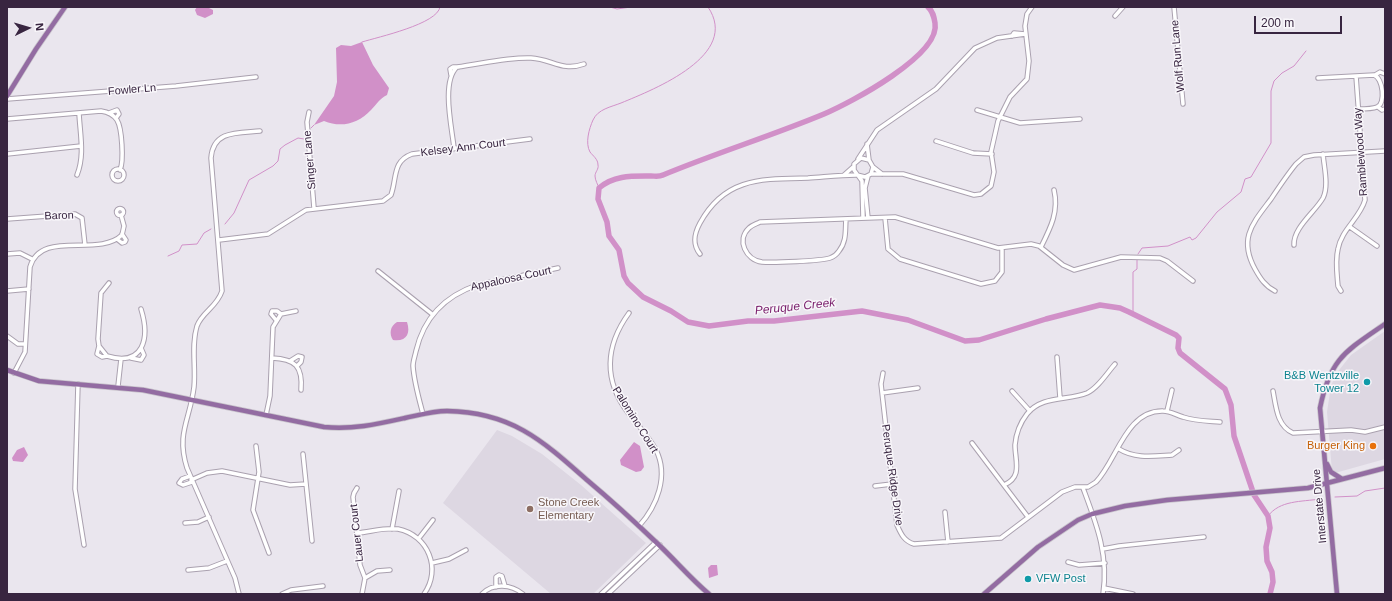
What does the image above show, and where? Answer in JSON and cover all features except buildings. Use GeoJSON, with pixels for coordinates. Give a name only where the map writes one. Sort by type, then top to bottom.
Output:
{"type":"FeatureCollection","features":[{"type":"Feature","properties":{"kind":"main road"},"geometry":{"type":"LineString","coordinates":[[7,98],[36,49],[64,7]]}},
{"type":"Feature","properties":{"kind":"main road","name":"Interstate Drive"},"geometry":{"type":"LineString","coordinates":[[1337,594],[1320,408],[1324,387],[1333,367],[1350,348],[1385,324]]}},
{"type":"Feature","properties":{"kind":"main road"},"geometry":{"type":"LineString","coordinates":[[7,370],[39,381],[118,386],[341,429],[372,426],[423,414],[445,411],[475,413],[500,420],[522,429],[545,443],[658,543],[709,594]]}},
{"type":"Feature","properties":{"kind":"main road"},"geometry":{"type":"LineString","coordinates":[[1325,461],[1331,472],[1342,479]]}},
{"type":"Feature","properties":{"kind":"main road"},"geometry":{"type":"LineString","coordinates":[[984,594],[1038,547],[1078,520],[1092,514],[1142,503],[1308,488],[1385,468]]}},
{"type":"Feature","properties":{"kind":"street"},"geometry":{"type":"LineString","coordinates":[[700,254],[696,248],[694,239],[698,227],[715,203],[733,189],[746,183],[763,179],[856,175],[862,178],[869,175],[903,174],[974,195],[981,194],[991,186],[994,178],[992,154],[1000,117],[1010,97],[1027,79],[1029,61],[1025,34],[1026,20],[1032,7]]}},
{"type":"Feature","properties":{"kind":"street"},"geometry":{"type":"LineString","coordinates":[[1115,16],[1123,7]]}},
{"type":"Feature","properties":{"kind":"street","name":"Wolf Run Lane"},"geometry":{"type":"LineString","coordinates":[[1174,7],[1183,104]]}},
{"type":"Feature","properties":{"kind":"street"},"geometry":{"type":"LineString","coordinates":[[841,176],[853,166],[877,130],[944,82],[975,48],[997,38],[1025,34]]}},
{"type":"Feature","properties":{"kind":"street"},"geometry":{"type":"LineString","coordinates":[[454,148],[449,96],[451,76],[455,69],[523,58],[537,58],[573,68],[584,64]]}},
{"type":"Feature","properties":{"kind":"street"},"geometry":{"type":"LineString","coordinates":[[1318,78],[1375,75],[1380,72],[1385,75],[1381,80],[1383,102],[1378,107]]}},
{"type":"Feature","properties":{"kind":"street"},"geometry":{"type":"LineString","coordinates":[[1375,75],[1381,80]]}},
{"type":"Feature","properties":{"kind":"street","name":"Ramblewood Way"},"geometry":{"type":"LineString","coordinates":[[1341,292],[1338,286],[1338,248],[1360,213],[1365,200],[1356,76]]}},
{"type":"Feature","properties":{"kind":"street","name":"Fowler Ln"},"geometry":{"type":"LineString","coordinates":[[7,98],[176,86],[256,77]]}},
{"type":"Feature","properties":{"kind":"street"},"geometry":{"type":"LineString","coordinates":[[1358,109],[1378,107],[1382,110],[1385,109]]}},
{"type":"Feature","properties":{"kind":"street"},"geometry":{"type":"LineString","coordinates":[[109,113],[117,110],[119,114],[116,118]]}},
{"type":"Feature","properties":{"kind":"street"},"geometry":{"type":"LineString","coordinates":[[977,110],[1025,124],[1080,118]]}},
{"type":"Feature","properties":{"kind":"street"},"geometry":{"type":"LineString","coordinates":[[7,118],[101,111],[109,113],[116,118],[120,131],[122,163],[120,170]]}},
{"type":"Feature","properties":{"kind":"street","name":"Singer Lane"},"geometry":{"type":"LineString","coordinates":[[309,112],[307,122],[314,208]]}},
{"type":"Feature","properties":{"kind":"street"},"geometry":{"type":"LineString","coordinates":[[77,175],[81,164],[79,113]]}},
{"type":"Feature","properties":{"kind":"street"},"geometry":{"type":"LineString","coordinates":[[238,594],[235,578],[191,479],[184,458],[182,437],[194,387],[198,325],[204,315],[216,305],[222,291],[219,240],[211,158],[212,147],[217,140],[225,136],[260,131]]}},
{"type":"Feature","properties":{"kind":"street","name":"Kelsey Ann Court"},"geometry":{"type":"LineString","coordinates":[[219,240],[268,234],[296,214],[314,208],[383,201],[392,195],[397,166],[407,156],[454,148],[530,139]]}},
{"type":"Feature","properties":{"kind":"street"},"geometry":{"type":"LineString","coordinates":[[936,141],[973,153],[992,154]]}},
{"type":"Feature","properties":{"kind":"street"},"geometry":{"type":"LineString","coordinates":[[867,143],[869,160],[873,167],[883,174]]}},
{"type":"Feature","properties":{"kind":"street"},"geometry":{"type":"LineString","coordinates":[[7,154],[81,146]]}},
{"type":"Feature","properties":{"kind":"street"},"geometry":{"type":"LineString","coordinates":[[1275,291],[1267,287],[1256,271],[1249,256],[1247,243],[1251,228],[1300,159],[1323,154],[1385,151]]}},
{"type":"Feature","properties":{"kind":"street"},"geometry":{"type":"LineString","coordinates":[[1294,245],[1293,241],[1297,232],[1323,198],[1326,190],[1323,154]]}},
{"type":"Feature","properties":{"kind":"street"},"geometry":{"type":"LineString","coordinates":[[858,159],[864,158],[869,160]]}},
{"type":"Feature","properties":{"kind":"street"},"geometry":{"type":"LineString","coordinates":[[853,166],[856,175],[862,182],[865,218]]}},
{"type":"Feature","properties":{"kind":"street"},"geometry":{"type":"LineString","coordinates":[[865,218],[865,188],[873,167]]}},
{"type":"Feature","properties":{"kind":"street"},"geometry":{"type":"LineString","coordinates":[[1041,247],[1056,212],[1057,203],[1054,190]]}},
{"type":"Feature","properties":{"kind":"street","name":"Baron"},"geometry":{"type":"LineString","coordinates":[[7,219],[76,214],[82,218],[86,245]]}},
{"type":"Feature","properties":{"kind":"street"},"geometry":{"type":"LineString","coordinates":[[14,373],[25,352],[30,267],[32,259],[39,252],[48,248],[110,243],[122,234],[124,226],[121,216]]}},
{"type":"Feature","properties":{"kind":"street"},"geometry":{"type":"LineString","coordinates":[[846,219],[845,240],[843,245],[839,252],[829,258],[762,262],[749,256],[743,245],[745,232],[749,227],[760,222],[865,218],[902,218],[987,246],[1002,248],[1031,244],[1041,247],[1064,265],[1074,270],[1121,257],[1160,258],[1167,261],[1193,281]]}},
{"type":"Feature","properties":{"kind":"street"},"geometry":{"type":"LineString","coordinates":[[885,218],[888,249],[900,259],[977,283],[992,282],[998,277],[1003,265],[1002,248]]}},
{"type":"Feature","properties":{"kind":"street"},"geometry":{"type":"LineString","coordinates":[[1350,227],[1377,246]]}},
{"type":"Feature","properties":{"kind":"street"},"geometry":{"type":"LineString","coordinates":[[117,239],[122,243],[125,242],[126,240],[122,234]]}},
{"type":"Feature","properties":{"kind":"street"},"geometry":{"type":"LineString","coordinates":[[7,254],[20,253],[32,259]]}},
{"type":"Feature","properties":{"kind":"street","name":"Appaloosa Court"},"geometry":{"type":"LineString","coordinates":[[423,414],[413,365],[419,340],[432,314],[466,288],[558,268]]}},
{"type":"Feature","properties":{"kind":"street"},"geometry":{"type":"LineString","coordinates":[[378,271],[432,314]]}},
{"type":"Feature","properties":{"kind":"street"},"geometry":{"type":"LineString","coordinates":[[109,283],[101,294],[98,339],[99,346],[97,354],[102,357],[107,356],[122,359],[131,358],[141,360],[144,355],[141,348]]}},
{"type":"Feature","properties":{"kind":"street"},"geometry":{"type":"LineString","coordinates":[[7,291],[29,289]]}},
{"type":"Feature","properties":{"kind":"street"},"geometry":{"type":"LineString","coordinates":[[131,358],[141,348],[144,340],[145,321],[141,309]]}},
{"type":"Feature","properties":{"kind":"street"},"geometry":{"type":"LineString","coordinates":[[276,320],[271,314],[272,311],[277,311],[281,314]]}},
{"type":"Feature","properties":{"kind":"street"},"geometry":{"type":"LineString","coordinates":[[266,415],[272,358],[273,327],[281,314],[296,311]]}},
{"type":"Feature","properties":{"kind":"street","name":"Palomino Court"},"geometry":{"type":"LineString","coordinates":[[629,313],[618,331],[611,350],[609,365],[611,380],[628,412],[655,448],[661,475],[659,491],[654,505],[649,515],[639,526]]}},
{"type":"Feature","properties":{"kind":"street"},"geometry":{"type":"LineString","coordinates":[[7,336],[18,344],[25,344]]}},
{"type":"Feature","properties":{"kind":"street"},"geometry":{"type":"LineString","coordinates":[[99,346],[107,356]]}},
{"type":"Feature","properties":{"kind":"street"},"geometry":{"type":"LineString","coordinates":[[290,361],[298,356],[302,357],[301,362],[297,366]]}},
{"type":"Feature","properties":{"kind":"street"},"geometry":{"type":"LineString","coordinates":[[1057,357],[1060,398]]}},
{"type":"Feature","properties":{"kind":"street"},"geometry":{"type":"LineString","coordinates":[[272,358],[287,359],[297,366],[301,376],[301,390]]}},
{"type":"Feature","properties":{"kind":"street"},"geometry":{"type":"LineString","coordinates":[[118,386],[122,359]]}},
{"type":"Feature","properties":{"kind":"street"},"geometry":{"type":"LineString","coordinates":[[1004,485],[1015,476],[1018,467],[1016,453],[1017,433],[1030,411],[1041,404],[1060,398],[1088,393],[1115,364]]}},
{"type":"Feature","properties":{"kind":"street","name":"Peruque Ridge Drive"},"geometry":{"type":"LineString","coordinates":[[883,373],[881,384],[897,525],[901,535],[907,542],[922,544],[1001,538],[1062,492],[1075,487],[1082,488],[1092,486],[1139,418],[1156,412],[1167,411]]}},
{"type":"Feature","properties":{"kind":"street"},"geometry":{"type":"LineString","coordinates":[[78,384],[75,489],[84,545]]}},
{"type":"Feature","properties":{"kind":"street"},"geometry":{"type":"LineString","coordinates":[[882,393],[918,388]]}},
{"type":"Feature","properties":{"kind":"street"},"geometry":{"type":"LineString","coordinates":[[1172,390],[1167,411],[1197,421],[1220,422]]}},
{"type":"Feature","properties":{"kind":"street"},"geometry":{"type":"LineString","coordinates":[[1012,391],[1030,411]]}},
{"type":"Feature","properties":{"kind":"street"},"geometry":{"type":"LineString","coordinates":[[1273,391],[1279,419],[1286,429],[1296,434],[1351,430],[1365,432],[1385,427]]}},
{"type":"Feature","properties":{"kind":"street"},"geometry":{"type":"LineString","coordinates":[[972,443],[1028,517]]}},
{"type":"Feature","properties":{"kind":"street"},"geometry":{"type":"LineString","coordinates":[[256,446],[259,466],[253,510],[269,553]]}},
{"type":"Feature","properties":{"kind":"street"},"geometry":{"type":"LineString","coordinates":[[1119,449],[1135,456],[1172,455],[1178,450]]}},
{"type":"Feature","properties":{"kind":"street"},"geometry":{"type":"LineString","coordinates":[[303,454],[312,541]]}},
{"type":"Feature","properties":{"kind":"street"},"geometry":{"type":"LineString","coordinates":[[191,479],[217,471],[290,485],[306,484]]}},
{"type":"Feature","properties":{"kind":"street"},"geometry":{"type":"LineString","coordinates":[[875,486],[892,484]]}},
{"type":"Feature","properties":{"kind":"street","name":"Lauer Court"},"geometry":{"type":"LineString","coordinates":[[358,488],[354,493],[353,498],[360,565],[365,578]]}},
{"type":"Feature","properties":{"kind":"street"},"geometry":{"type":"LineString","coordinates":[[1082,488],[1103,549],[1105,563],[1103,594]]}},
{"type":"Feature","properties":{"kind":"street"},"geometry":{"type":"LineString","coordinates":[[392,529],[399,491]]}},
{"type":"Feature","properties":{"kind":"street"},"geometry":{"type":"LineString","coordinates":[[945,512],[948,542]]}},
{"type":"Feature","properties":{"kind":"street"},"geometry":{"type":"LineString","coordinates":[[184,523],[198,522],[209,517]]}},
{"type":"Feature","properties":{"kind":"street"},"geometry":{"type":"LineString","coordinates":[[419,538],[433,520]]}},
{"type":"Feature","properties":{"kind":"street"},"geometry":{"type":"LineString","coordinates":[[357,533],[392,529],[400,530],[419,538],[426,547],[432,563],[431,581],[425,594]]}},
{"type":"Feature","properties":{"kind":"street"},"geometry":{"type":"LineString","coordinates":[[1103,549],[1119,546],[1204,538]]}},
{"type":"Feature","properties":{"kind":"street"},"geometry":{"type":"LineString","coordinates":[[601,594],[658,543]]}},
{"type":"Feature","properties":{"kind":"street"},"geometry":{"type":"LineString","coordinates":[[608,594],[658,543]]}},
{"type":"Feature","properties":{"kind":"street"},"geometry":{"type":"LineString","coordinates":[[432,563],[448,560],[466,550]]}},
{"type":"Feature","properties":{"kind":"street"},"geometry":{"type":"LineString","coordinates":[[188,570],[209,568],[227,561]]}},
{"type":"Feature","properties":{"kind":"street"},"geometry":{"type":"LineString","coordinates":[[1068,562],[1079,565],[1105,563]]}},
{"type":"Feature","properties":{"kind":"street"},"geometry":{"type":"LineString","coordinates":[[362,594],[365,578],[377,571],[390,570]]}},
{"type":"Feature","properties":{"kind":"street"},"geometry":{"type":"LineString","coordinates":[[496,586],[496,577],[500,575],[502,576],[505,586]]}},
{"type":"Feature","properties":{"kind":"street"},"geometry":{"type":"LineString","coordinates":[[282,594],[291,590],[323,586]]}},
{"type":"Feature","properties":{"kind":"street"},"geometry":{"type":"LineString","coordinates":[[482,594],[490,588],[496,586],[513,587],[523,594]]}},
{"type":"Feature","properties":{"kind":"street"},"geometry":{"type":"LineString","coordinates":[[1104,588],[1133,594]]}},
{"type":"Feature","properties":{"kind":"shaded area"},"geometry":{"type":"Polygon","coordinates":[[[197,7],[207,7],[213,10],[213,14],[205,18],[197,15],[195,10],[197,7]]]}},
{"type":"Feature","properties":{"kind":"shaded area"},"geometry":{"type":"Polygon","coordinates":[[[362,42],[373,65],[389,88],[387,95],[361,119],[343,124],[324,121],[314,125],[334,96],[337,82],[336,48],[341,45],[351,46],[362,42]]]}},
{"type":"Feature","properties":{"kind":"shaded area"},"geometry":{"type":"Polygon","coordinates":[[[397,322],[407,322],[408,333],[401,340],[393,340],[391,330],[397,322]]]}},
{"type":"Feature","properties":{"kind":"shaded area"},"geometry":{"type":"Polygon","coordinates":[[[1385,331],[1385,459],[1335,473],[1332,471],[1327,412],[1331,386],[1336,374],[1351,355],[1385,331]]]}},
{"type":"Feature","properties":{"kind":"shaded area","name":"Stone Creek Elementary"},"geometry":{"type":"Polygon","coordinates":[[[497,430],[512,436],[542,454],[581,485],[646,543],[593,594],[551,594],[443,503],[497,430]]]}},
{"type":"Feature","properties":{"kind":"shaded area"},"geometry":{"type":"Polygon","coordinates":[[[634,442],[640,446],[644,467],[641,471],[636,472],[621,465],[620,460],[634,442]]]}},
{"type":"Feature","properties":{"kind":"shaded area"},"geometry":{"type":"Polygon","coordinates":[[[24,447],[28,455],[23,462],[13,461],[12,458],[17,450],[24,447]]]}},
{"type":"Feature","properties":{"kind":"shaded area"},"geometry":{"type":"Polygon","coordinates":[[[711,565],[717,565],[718,575],[709,578],[708,568],[711,565]]]}},
{"type":"Feature","properties":{"kind":"waterway"},"geometry":{"type":"LineString","coordinates":[[362,42],[419,24],[437,13],[440,7]]}},
{"type":"Feature","properties":{"kind":"waterway"},"geometry":{"type":"LineString","coordinates":[[610,7],[617,9],[631,7]]}},
{"type":"Feature","properties":{"kind":"waterway"},"geometry":{"type":"LineString","coordinates":[[599,188],[595,176],[598,163],[590,152],[588,144],[589,132],[595,116],[605,109],[654,89],[672,79],[690,68],[704,55],[713,40],[715,24],[708,7]]}},
{"type":"Feature","properties":{"kind":"waterway","name":"Peruque Creek"},"geometry":{"type":"LineString","coordinates":[[928,7],[934,16],[935,23],[933,36],[924,49],[892,76],[853,100],[804,122],[703,159],[662,176],[617,178],[599,188],[598,199],[607,222],[609,236],[619,250],[624,276],[628,283],[643,297],[671,311],[688,322],[709,326],[748,321],[774,321],[862,311],[908,320],[965,341],[979,340],[1046,319],[1100,305],[1120,308],[1129,312],[1176,335],[1179,338],[1178,348],[1180,353],[1225,389],[1231,405],[1234,436],[1254,495],[1268,516],[1270,528],[1266,547],[1267,561],[1272,572],[1273,582],[1270,594]]}},
{"type":"Feature","properties":{"kind":"waterway"},"geometry":{"type":"LineString","coordinates":[[1138,254],[1142,248],[1168,246],[1190,237],[1192,240],[1196,238],[1217,212],[1241,192],[1245,179],[1251,177],[1271,143],[1271,91],[1274,81],[1282,73],[1294,66],[1306,51]]}},
{"type":"Feature","properties":{"kind":"waterway"},"geometry":{"type":"LineString","coordinates":[[311,128],[314,125]]}},
{"type":"Feature","properties":{"kind":"waterway"},"geometry":{"type":"LineString","coordinates":[[225,224],[234,213],[249,180],[273,166],[278,161],[280,149],[285,145],[298,138],[304,139]]}},
{"type":"Feature","properties":{"kind":"waterway"},"geometry":{"type":"LineString","coordinates":[[168,256],[179,251],[182,245],[197,244],[204,233],[211,229]]}},
{"type":"Feature","properties":{"kind":"waterway"},"geometry":{"type":"LineString","coordinates":[[1133,313],[1133,272],[1137,269],[1137,260]]}},
{"type":"Feature","properties":{"kind":"waterway"},"geometry":{"type":"LineString","coordinates":[[1335,497],[1357,496],[1365,491],[1385,488]]}},
{"type":"Feature","properties":{"kind":"waterway"},"geometry":{"type":"LineString","coordinates":[[1268,516],[1273,511],[1285,504],[1320,499]]}},
{"type":"Feature","properties":{"kind":"place","name":"B&B Wentzville Tower 12"},"geometry":{"type":"Point","coordinates":[1367,382]}},
{"type":"Feature","properties":{"kind":"place","name":"Burger King"},"geometry":{"type":"Point","coordinates":[1373,446]}},
{"type":"Feature","properties":{"kind":"place","name":"Stone Creek Elementary"},"geometry":{"type":"Point","coordinates":[530,509]}},
{"type":"Feature","properties":{"kind":"place","name":"VFW Post"},"geometry":{"type":"Point","coordinates":[1028,579]}}]}
